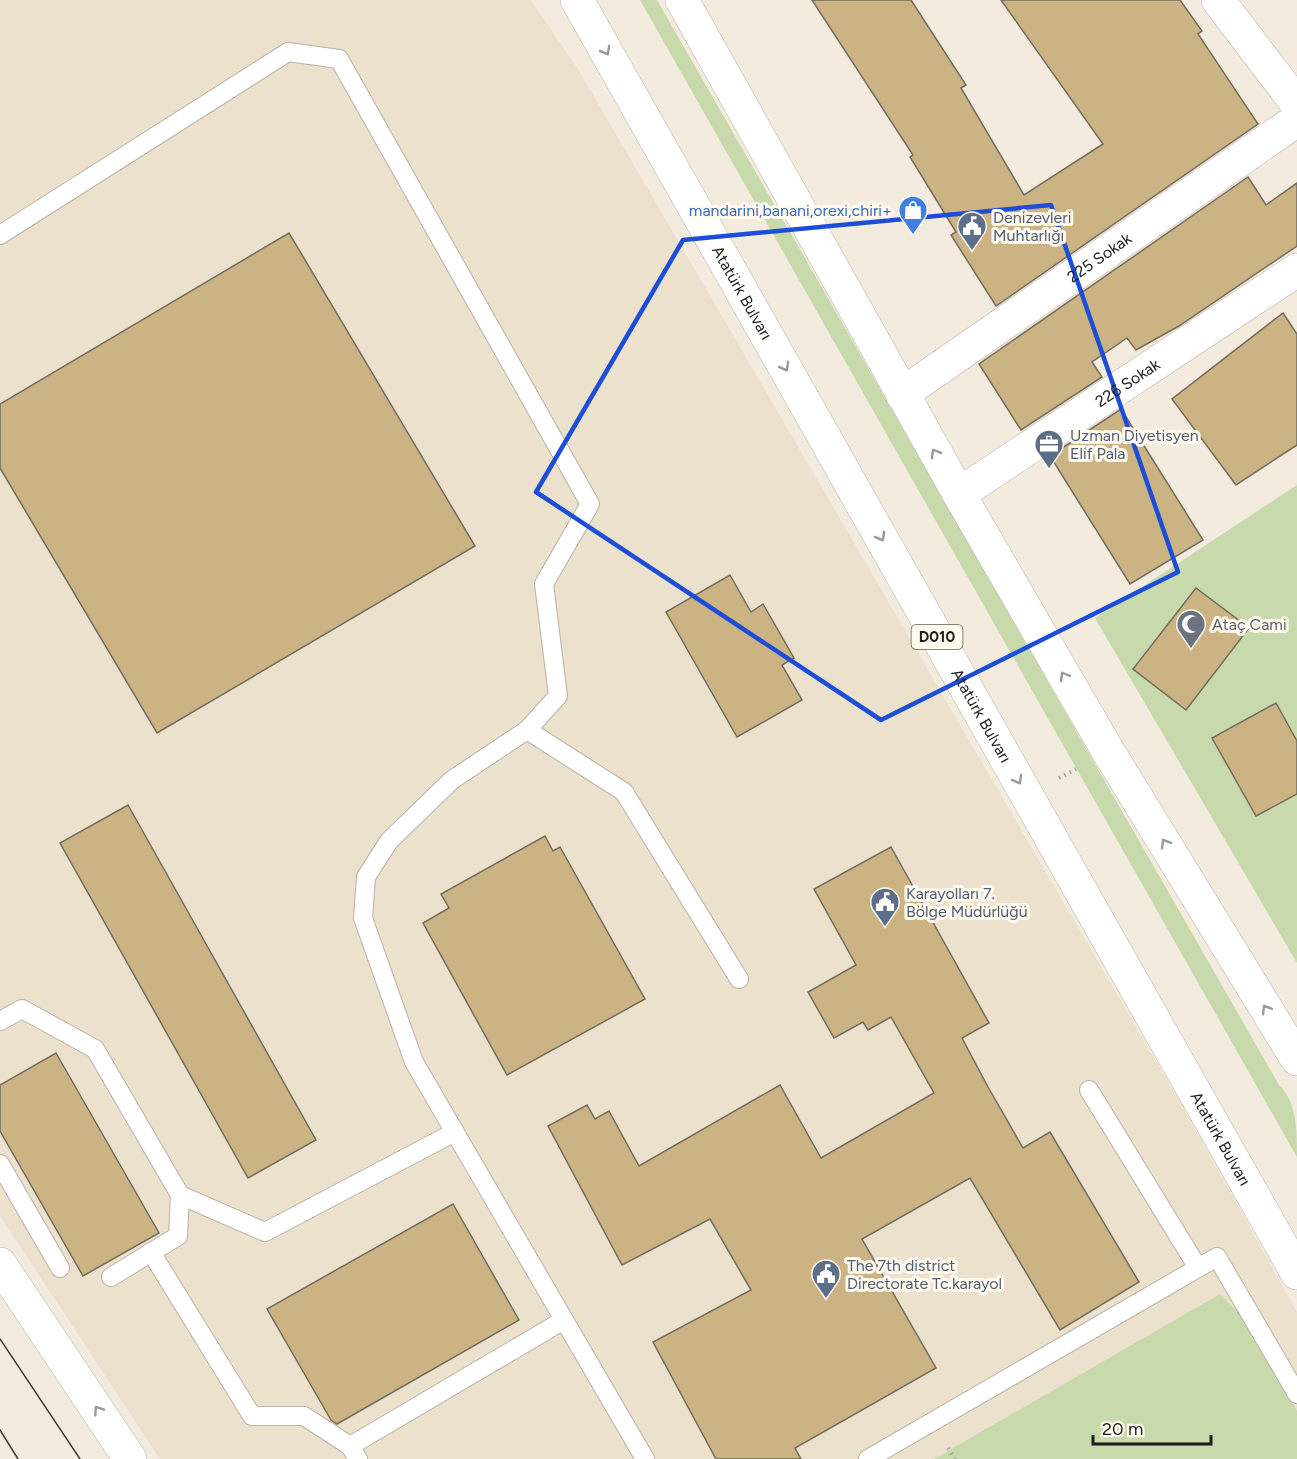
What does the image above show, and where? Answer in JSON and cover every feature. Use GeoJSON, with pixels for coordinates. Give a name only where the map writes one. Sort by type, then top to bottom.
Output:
{"type":"FeatureCollection","features":[{"type":"Feature","properties":{"kind":"main road","name":"Atatürk Bulvarı"},"geometry":{"type":"LineString","coordinates":[[577,0],[1297,1273]]}},
{"type":"Feature","properties":{"kind":"main road"},"geometry":{"type":"LineString","coordinates":[[682,0],[958,494],[1108,751],[1297,1059]]}},
{"type":"Feature","properties":{"kind":"main road"},"geometry":{"type":"LineString","coordinates":[[1218,0],[1297,104]]}},
{"type":"Feature","properties":{"kind":"main road","name":"225 Sokak"},"geometry":{"type":"LineString","coordinates":[[902,394],[1297,120]]}},
{"type":"Feature","properties":{"kind":"main road","name":"226 Sokak"},"geometry":{"type":"LineString","coordinates":[[958,494],[1297,270]]}},
{"type":"Feature","properties":{"kind":"main road"},"geometry":{"type":"LineString","coordinates":[[0,1264],[130,1459]]}},
{"type":"Feature","properties":{"kind":"lane"},"geometry":{"type":"LineString","coordinates":[[0,235],[288,52],[339,59],[590,504],[544,584],[558,696],[527,730],[452,780],[389,841],[366,877],[363,918],[414,1062],[645,1459]]}},
{"type":"Feature","properties":{"kind":"lane"},"geometry":{"type":"LineString","coordinates":[[527,730],[624,792],[739,979]]}},
{"type":"Feature","properties":{"kind":"lane"},"geometry":{"type":"LineString","coordinates":[[0,1021],[22,1009],[95,1049],[180,1195],[178,1236],[111,1277]]}},
{"type":"Feature","properties":{"kind":"lane"},"geometry":{"type":"LineString","coordinates":[[1089,1090],[1198,1268]]}},
{"type":"Feature","properties":{"kind":"lane"},"geometry":{"type":"LineString","coordinates":[[180,1195],[265,1232],[455,1132]]}},
{"type":"Feature","properties":{"kind":"lane"},"geometry":{"type":"LineString","coordinates":[[0,1164],[60,1268]]}},
{"type":"Feature","properties":{"kind":"lane"},"geometry":{"type":"LineString","coordinates":[[151,1252],[252,1416],[304,1416],[354,1453],[564,1320]]}},
{"type":"Feature","properties":{"kind":"lane"},"geometry":{"type":"LineString","coordinates":[[868,1459],[1217,1257],[1297,1394]]}},
{"type":"Feature","properties":{"kind":"path"},"geometry":{"type":"LineString","coordinates":[[1027,796],[1108,751]]}},
{"type":"Feature","properties":{"kind":"highlighted area"},"geometry":{"type":"Polygon","coordinates":[[[1051,205],[1178,572],[881,720],[536,492],[683,240],[1051,205]]]}},
{"type":"Feature","properties":{"kind":"shaded area","name":"Karayolları 7. Bölge Müdürlüğü"},"geometry":{"type":"Polygon","coordinates":[[[0,0],[531,0],[578,69],[1185,1111],[1297,1312],[1297,1459],[160,1459],[0,1216],[0,0]]]}},
{"type":"Feature","properties":{"kind":"green space"},"geometry":{"type":"Polygon","coordinates":[[[640,0],[657,0],[1285,1092],[1295,1118],[1297,1157],[640,0]]]}},
{"type":"Feature","properties":{"kind":"green space"},"geometry":{"type":"Polygon","coordinates":[[[1297,485],[1297,963],[1095,618],[1297,485]]]}},
{"type":"Feature","properties":{"kind":"green space"},"geometry":{"type":"Polygon","coordinates":[[[1220,1294],[1245,1319],[1297,1411],[1297,1459],[934,1459],[1220,1294]]]}},
{"type":"Feature","properties":{"kind":"building"},"geometry":{"type":"Polygon","coordinates":[[[812,0],[911,0],[966,85],[961,88],[1024,195],[1103,144],[1001,0],[1180,0],[1202,31],[1198,34],[1258,124],[996,306],[951,235],[956,232],[910,157],[913,155],[812,0]]]}},
{"type":"Feature","properties":{"kind":"building"},"geometry":{"type":"Polygon","coordinates":[[[1248,177],[1266,205],[1297,183],[1297,246],[1179,326],[1136,350],[1127,338],[1092,362],[1102,377],[1021,430],[979,364],[1248,177]]]}},
{"type":"Feature","properties":{"kind":"building"},"geometry":{"type":"Polygon","coordinates":[[[289,233],[475,546],[157,733],[0,468],[0,404],[289,233]]]}},
{"type":"Feature","properties":{"kind":"building"},"geometry":{"type":"Polygon","coordinates":[[[1283,313],[1297,334],[1297,445],[1236,485],[1172,399],[1283,313]]]}},
{"type":"Feature","properties":{"kind":"building"},"geometry":{"type":"Polygon","coordinates":[[[1121,409],[1203,540],[1130,584],[1050,456],[1121,409]]]}},
{"type":"Feature","properties":{"kind":"building"},"geometry":{"type":"Polygon","coordinates":[[[730,575],[751,612],[763,604],[794,658],[782,665],[802,700],[737,737],[666,612],[730,575]]]}},
{"type":"Feature","properties":{"kind":"building","name":"Ataç Cami"},"geometry":{"type":"Polygon","coordinates":[[[1196,588],[1249,628],[1186,710],[1133,669],[1196,588]]]}},
{"type":"Feature","properties":{"kind":"building"},"geometry":{"type":"Polygon","coordinates":[[[1276,703],[1297,741],[1297,794],[1256,816],[1212,738],[1276,703]]]}},
{"type":"Feature","properties":{"kind":"building"},"geometry":{"type":"Polygon","coordinates":[[[128,805],[316,1140],[248,1178],[60,843],[128,805]]]}},
{"type":"Feature","properties":{"kind":"building"},"geometry":{"type":"Polygon","coordinates":[[[545,836],[553,851],[560,847],[645,999],[507,1075],[423,923],[449,908],[441,894],[545,836]]]}},
{"type":"Feature","properties":{"kind":"building"},"geometry":{"type":"Polygon","coordinates":[[[891,847],[989,1023],[962,1038],[988,1087],[1023,1148],[1050,1132],[1139,1282],[1060,1330],[970,1178],[862,1239],[936,1368],[795,1448],[801,1459],[716,1459],[653,1342],[751,1290],[710,1219],[622,1265],[548,1126],[587,1105],[595,1119],[609,1111],[639,1166],[780,1085],[821,1158],[934,1093],[891,1017],[868,1030],[863,1022],[834,1038],[808,992],[856,965],[814,889],[891,847]]]}},
{"type":"Feature","properties":{"kind":"building"},"geometry":{"type":"Polygon","coordinates":[[[56,1053],[159,1233],[83,1276],[0,1131],[0,1085],[56,1053]]]}},
{"type":"Feature","properties":{"kind":"building"},"geometry":{"type":"Polygon","coordinates":[[[453,1204],[519,1320],[337,1424],[331,1420],[267,1309],[453,1204]]]}},
{"type":"Feature","properties":{"kind":"tram line"},"geometry":{"type":"LineString","coordinates":[[0,1339],[80,1459]]}},
{"type":"Feature","properties":{"kind":"tram line"},"geometry":{"type":"LineString","coordinates":[[0,1430],[18,1459]]}},
{"type":"Feature","properties":{"kind":"place","name":"mandarini,banani,orexi,chiri+"},"geometry":{"type":"Point","coordinates":[913,236]}},
{"type":"Feature","properties":{"kind":"place","name":"Denizevleri Muhtarlığı"},"geometry":{"type":"Point","coordinates":[972,252]}},
{"type":"Feature","properties":{"kind":"place","name":"Uzman Diyetisyen Elif Pala"},"geometry":{"type":"Point","coordinates":[1049,470]}},
{"type":"Feature","properties":{"kind":"place","name":"Ataç Cami"},"geometry":{"type":"Point","coordinates":[1191,650]}},
{"type":"Feature","properties":{"kind":"place","name":"Karayolları 7. Bölge Müdürlüğü"},"geometry":{"type":"Point","coordinates":[885,928]}},
{"type":"Feature","properties":{"kind":"place","name":"The 7th district Directorate Tc.karayol"},"geometry":{"type":"Point","coordinates":[826,1300]}}]}
